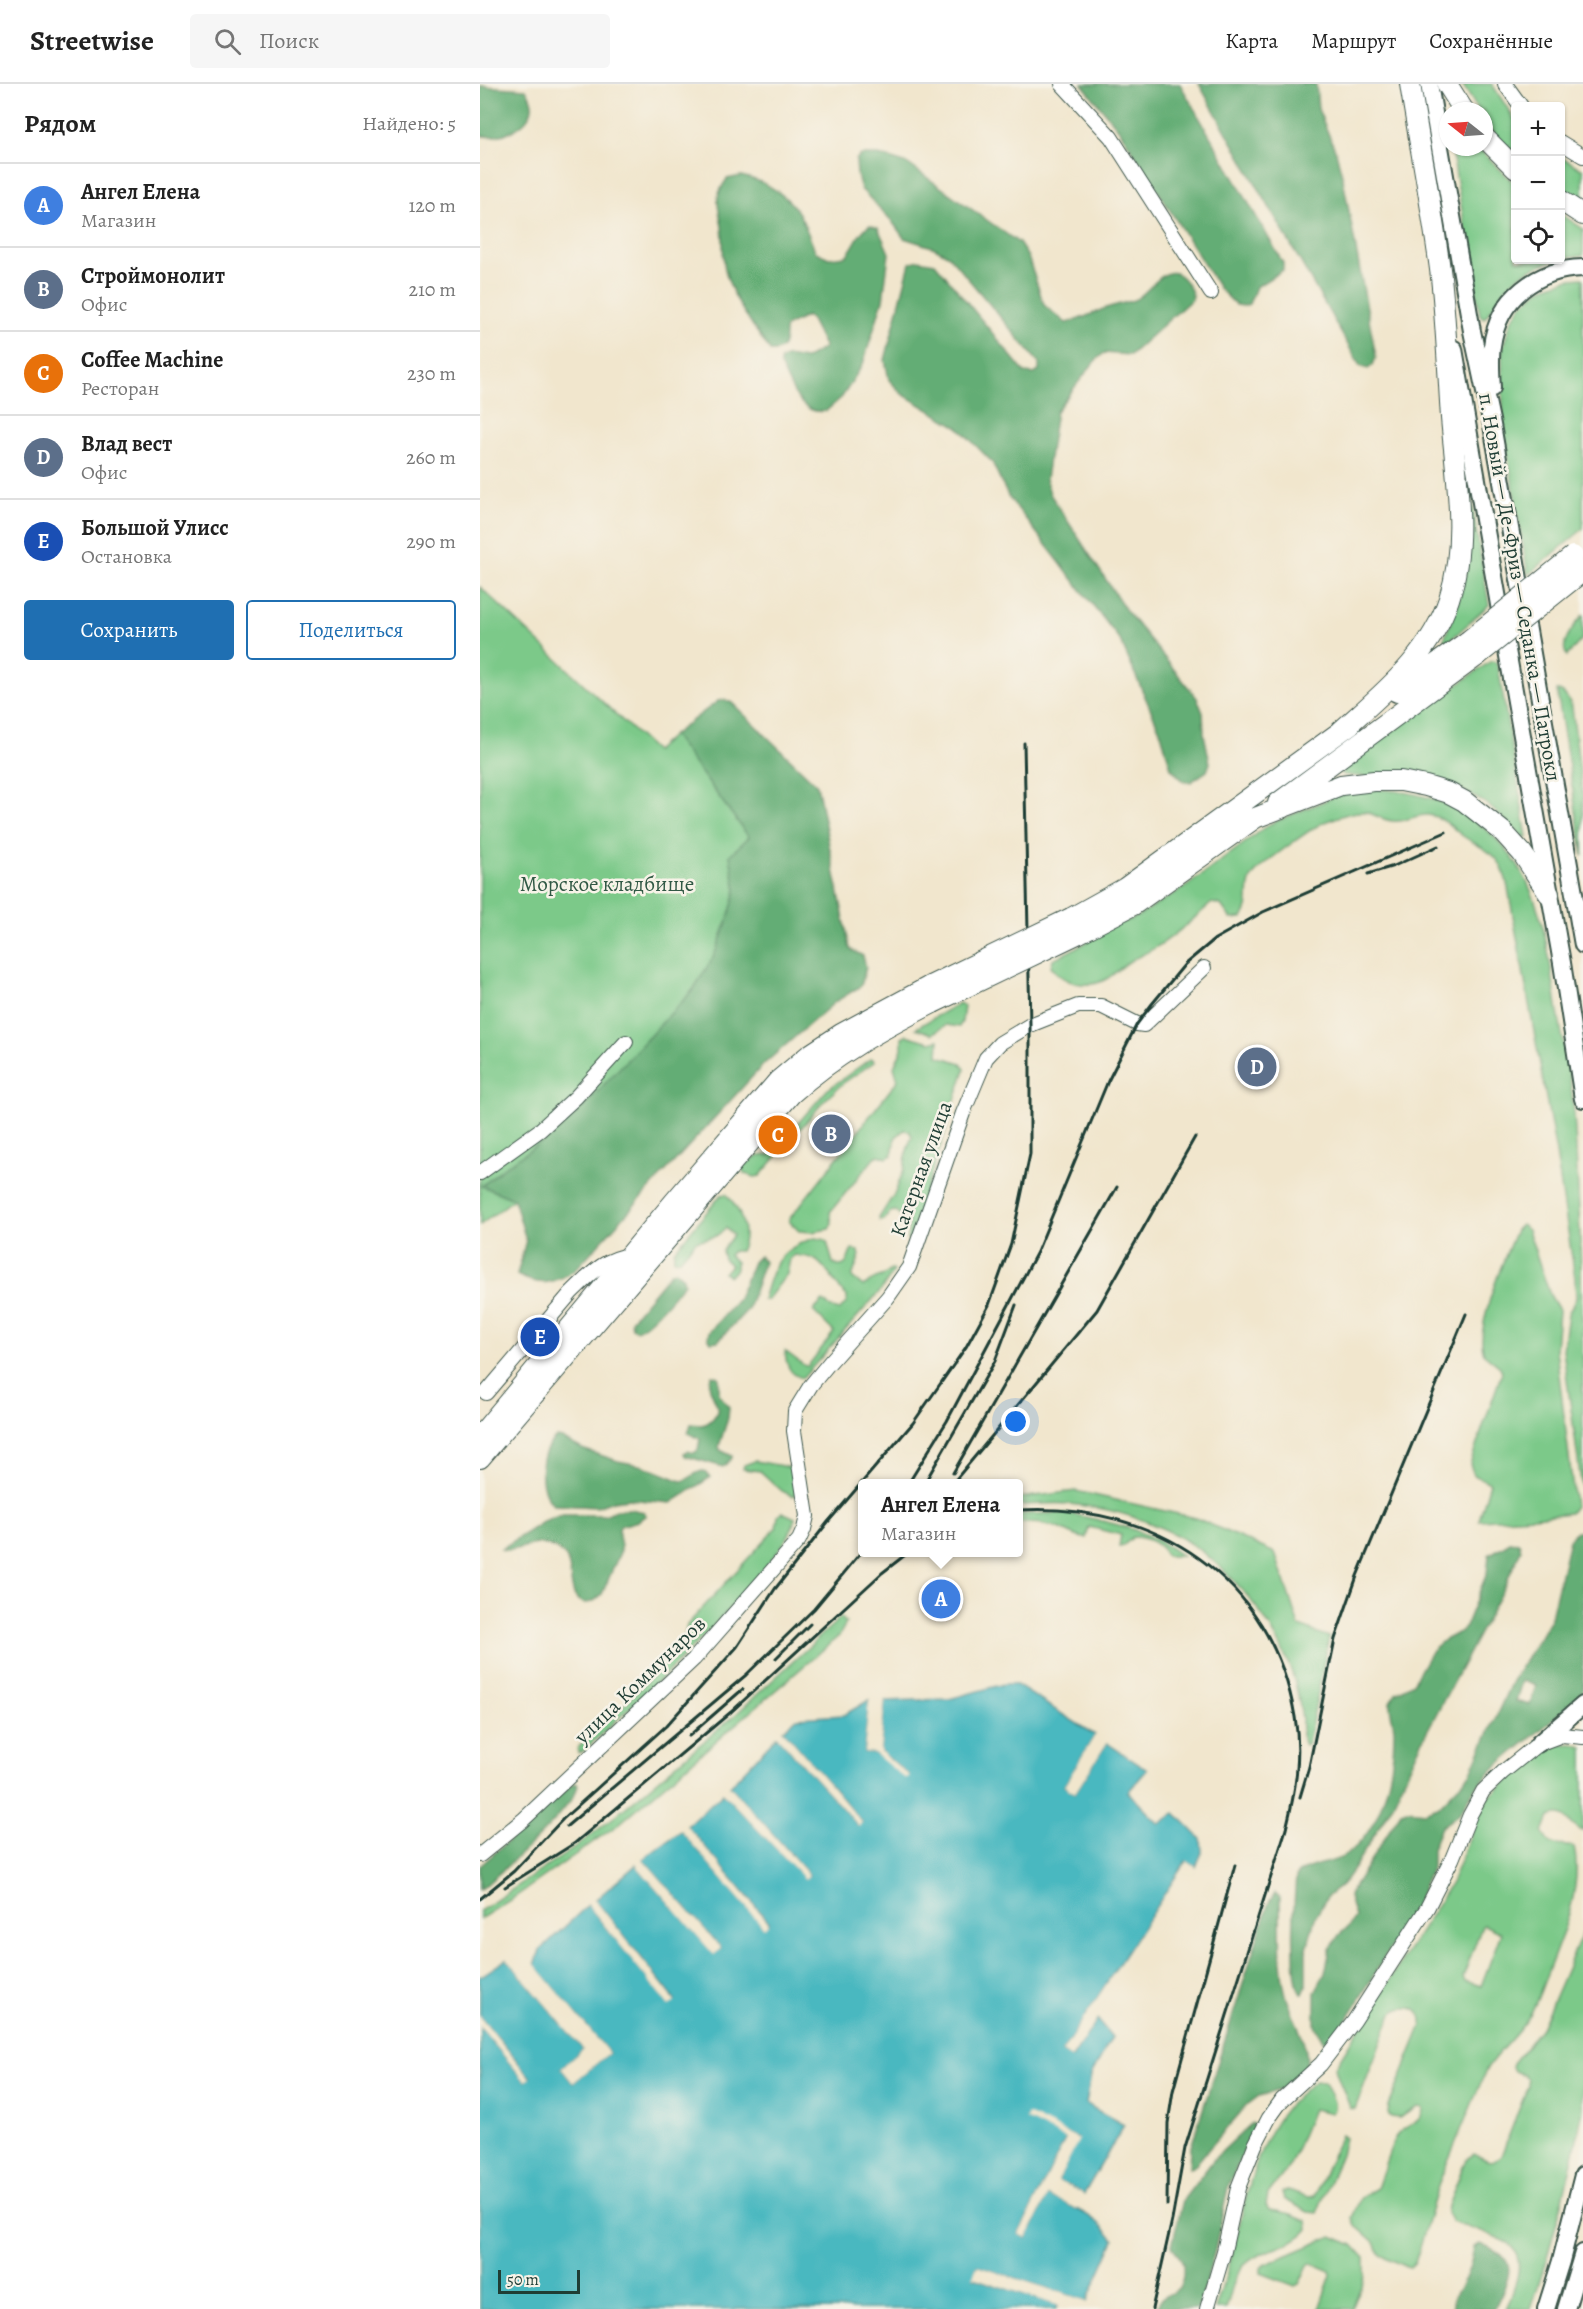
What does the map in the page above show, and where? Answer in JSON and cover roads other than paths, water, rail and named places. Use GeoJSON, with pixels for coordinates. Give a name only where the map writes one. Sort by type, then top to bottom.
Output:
{"type":"FeatureCollection","features":[{"type":"Feature","properties":{"kind":"highway","name":"п. Новый — Де-Фриз — Седанка — Патрокл"},"geometry":{"type":"LineString","coordinates":[[1410,84],[1441,278]]}},
{"type":"Feature","properties":{"kind":"highway"},"geometry":{"type":"LineString","coordinates":[[1447,84],[1458,102]]}},
{"type":"Feature","properties":{"kind":"highway"},"geometry":{"type":"LineString","coordinates":[[1493,146],[1511,165]]}},
{"type":"Feature","properties":{"kind":"highway"},"geometry":{"type":"LineString","coordinates":[[1565,203],[1583,215]]}},
{"type":"Feature","properties":{"kind":"highway"},"geometry":{"type":"LineString","coordinates":[[1341,731],[1397,680],[1420,654],[1439,622],[1449,599],[1455,573],[1459,522],[1441,278]]}},
{"type":"Feature","properties":{"kind":"highway"},"geometry":{"type":"LineString","coordinates":[[480,1436],[778,1081],[809,1055],[841,1034],[1074,926],[1133,905],[1262,815],[1344,753],[1580,562]]}},
{"type":"Feature","properties":{"kind":"highway"},"geometry":{"type":"LineString","coordinates":[[1074,926],[1341,731],[1473,649]]}},
{"type":"Feature","properties":{"kind":"highway"},"geometry":{"type":"LineString","coordinates":[[1262,815],[1341,786],[1374,780],[1401,781],[1426,786],[1449,793],[1464,801],[1495,824],[1522,853],[1549,894]]}},
{"type":"Feature","properties":{"kind":"highway"},"geometry":{"type":"LineString","coordinates":[[480,1458],[791,1094],[821,1067],[931,994]]}},
{"type":"Feature","properties":{"kind":"main road","name":"п. Новый — Де-Фриз — Седанка — Патрокл"},"geometry":{"type":"LineString","coordinates":[[1430,84],[1472,331],[1492,425],[1583,945]]}},
{"type":"Feature","properties":{"kind":"main road"},"geometry":{"type":"LineString","coordinates":[[1492,425],[1491,347],[1501,315],[1514,297],[1539,278],[1566,268],[1583,268]]}},
{"type":"Feature","properties":{"kind":"main road","name":"п. Новый — Де-Фриз — Седанка — Патрокл"},"geometry":{"type":"LineString","coordinates":[[1441,278],[1583,1099]]}},
{"type":"Feature","properties":{"kind":"main road"},"geometry":{"type":"LineString","coordinates":[[1538,1744],[1583,1705]]}},
{"type":"Feature","properties":{"kind":"main road"},"geometry":{"type":"LineString","coordinates":[[1546,2309],[1562,2261],[1583,2175]]}},
{"type":"Feature","properties":{"kind":"main road"},"geometry":{"type":"LineString","coordinates":[[1566,2309],[1583,2253]]}},
{"type":"Feature","properties":{"kind":"street"},"geometry":{"type":"LineString","coordinates":[[1062,84],[1111,137],[1211,293]]}},
{"type":"Feature","properties":{"kind":"street"},"geometry":{"type":"LineString","coordinates":[[1505,84],[1518,102]]}},
{"type":"Feature","properties":{"kind":"street"},"geometry":{"type":"LineString","coordinates":[[1565,145],[1583,156]]}},
{"type":"Feature","properties":{"kind":"street","name":"Катерная улица"},"geometry":{"type":"LineString","coordinates":[[807,1516],[794,1431],[795,1411],[802,1398],[830,1362],[888,1297],[909,1267],[963,1113],[986,1058],[1000,1043],[1030,1025],[1078,1006],[1101,1006],[1137,1024],[1144,1025],[1204,968]]}},
{"type":"Feature","properties":{"kind":"street"},"geometry":{"type":"LineString","coordinates":[[480,1173],[540,1130],[576,1097],[626,1042]]}},
{"type":"Feature","properties":{"kind":"street"},"geometry":{"type":"LineString","coordinates":[[502,1409],[483,1390],[587,1278],[615,1257],[631,1255]]}},
{"type":"Feature","properties":{"kind":"street","name":"улица Коммунаров"},"geometry":{"type":"LineString","coordinates":[[480,1855],[523,1820],[694,1659],[799,1540],[807,1516]]}},
{"type":"Feature","properties":{"kind":"street"},"geometry":{"type":"LineString","coordinates":[[1207,2309],[1224,2251],[1238,2188],[1255,2145],[1269,2118],[1282,2100],[1321,2064],[1354,2021],[1427,1908],[1483,1791],[1538,1744],[1562,1736],[1583,1737]]}},
{"type":"Feature","properties":{"kind":"water"},"geometry":{"type":"Polygon","coordinates":[[[1004,1684],[1015,1684],[1095,1735],[1064,1786],[1075,1793],[1107,1743],[1147,1770],[1128,1792],[1159,1824],[1175,1813],[1201,1839],[1202,1852],[1196,1867],[1186,1861],[1062,2052],[1072,2058],[1097,2019],[1112,2037],[1091,2075],[1086,2104],[1124,2125],[1084,2194],[1058,2181],[1078,2138],[1026,2118],[1066,2138],[1019,2234],[1027,2238],[1048,2195],[1093,2219],[1114,2240],[1087,2301],[977,2266],[974,2278],[1057,2305],[1056,2309],[480,2309],[480,2027],[525,2081],[530,2077],[480,2016],[480,1977],[507,1959],[583,2049],[561,2068],[573,2083],[609,2053],[535,1965],[540,1950],[588,1905],[669,2005],[675,2000],[595,1900],[636,1865],[714,1954],[721,1948],[643,1859],[681,1831],[764,1927],[769,1922],[687,1826],[723,1793],[805,1878],[809,1875],[730,1786],[777,1736],[858,1825],[862,1822],[783,1730],[797,1718],[844,1715],[869,1700],[864,1752],[874,1753],[909,1775],[880,1751],[885,1701],[949,1699],[1004,1684]]]}},
{"type":"Feature","properties":{"kind":"railway"},"geometry":{"type":"LineString","coordinates":[[865,1479],[913,1423],[966,1347],[989,1305],[1011,1244],[1030,1154],[1030,1025],[1024,743]]}},
{"type":"Feature","properties":{"kind":"railway"},"geometry":{"type":"LineString","coordinates":[[911,1479],[947,1421],[1037,1252],[1108,1081],[1137,1024],[1185,964],[1215,939],[1263,912],[1446,832]]}},
{"type":"Feature","properties":{"kind":"railway"},"geometry":{"type":"LineString","coordinates":[[1368,874],[1394,866],[1438,846]]}},
{"type":"Feature","properties":{"kind":"railway"},"geometry":{"type":"LineString","coordinates":[[956,1479],[1097,1310],[1195,1137]]}},
{"type":"Feature","properties":{"kind":"railway"},"geometry":{"type":"LineString","coordinates":[[953,1473],[1117,1187]]}},
{"type":"Feature","properties":{"kind":"railway"},"geometry":{"type":"LineString","coordinates":[[927,1479],[995,1361],[1016,1305]]}},
{"type":"Feature","properties":{"kind":"railway"},"geometry":{"type":"LineString","coordinates":[[1300,1797],[1309,1767],[1335,1639],[1357,1576],[1466,1314]]}},
{"type":"Feature","properties":{"kind":"railway"},"geometry":{"type":"LineString","coordinates":[[480,1899],[514,1871],[563,1819],[666,1726],[737,1647],[775,1589],[858,1487]]}},
{"type":"Feature","properties":{"kind":"railway"},"geometry":{"type":"LineString","coordinates":[[1023,1510],[1069,1511],[1116,1519],[1160,1535],[1199,1558],[1233,1588],[1261,1625],[1282,1668],[1295,1717],[1298,1745],[1296,1774],[1286,1829],[1185,2148],[1152,2309]]}},
{"type":"Feature","properties":{"kind":"railway"},"geometry":{"type":"LineString","coordinates":[[567,1826],[746,1675],[814,1609],[858,1556]]}},
{"type":"Feature","properties":{"kind":"railway"},"geometry":{"type":"LineString","coordinates":[[505,1887],[575,1843],[731,1712],[882,1573],[903,1557]]}},
{"type":"Feature","properties":{"kind":"railway"},"geometry":{"type":"LineString","coordinates":[[776,1658],[810,1624]]}},
{"type":"Feature","properties":{"kind":"railway"},"geometry":{"type":"LineString","coordinates":[[689,1736],[743,1689]]}},
{"type":"Feature","properties":{"kind":"railway"},"geometry":{"type":"LineString","coordinates":[[1167,2205],[1168,2123],[1173,2091],[1235,1865]]}},
{"type":"Feature","properties":{"kind":"place","name":"Влад вест"},"geometry":{"type":"Point","coordinates":[1257,1067]}},
{"type":"Feature","properties":{"kind":"place","name":"Строймонолит"},"geometry":{"type":"Point","coordinates":[831,1134]}},
{"type":"Feature","properties":{"kind":"place","name":"Coffee Machine"},"geometry":{"type":"Point","coordinates":[778,1135]}},
{"type":"Feature","properties":{"kind":"place","name":"Большой Улисс"},"geometry":{"type":"Point","coordinates":[540,1337]}},
{"type":"Feature","properties":{"kind":"place","name":"Ангел Елена"},"geometry":{"type":"Point","coordinates":[941,1599]}},
{"type":"Feature","properties":{"kind":"park label","name":"Морское кладбище"},"geometry":{"type":"Point","coordinates":[607,884]}}]}
